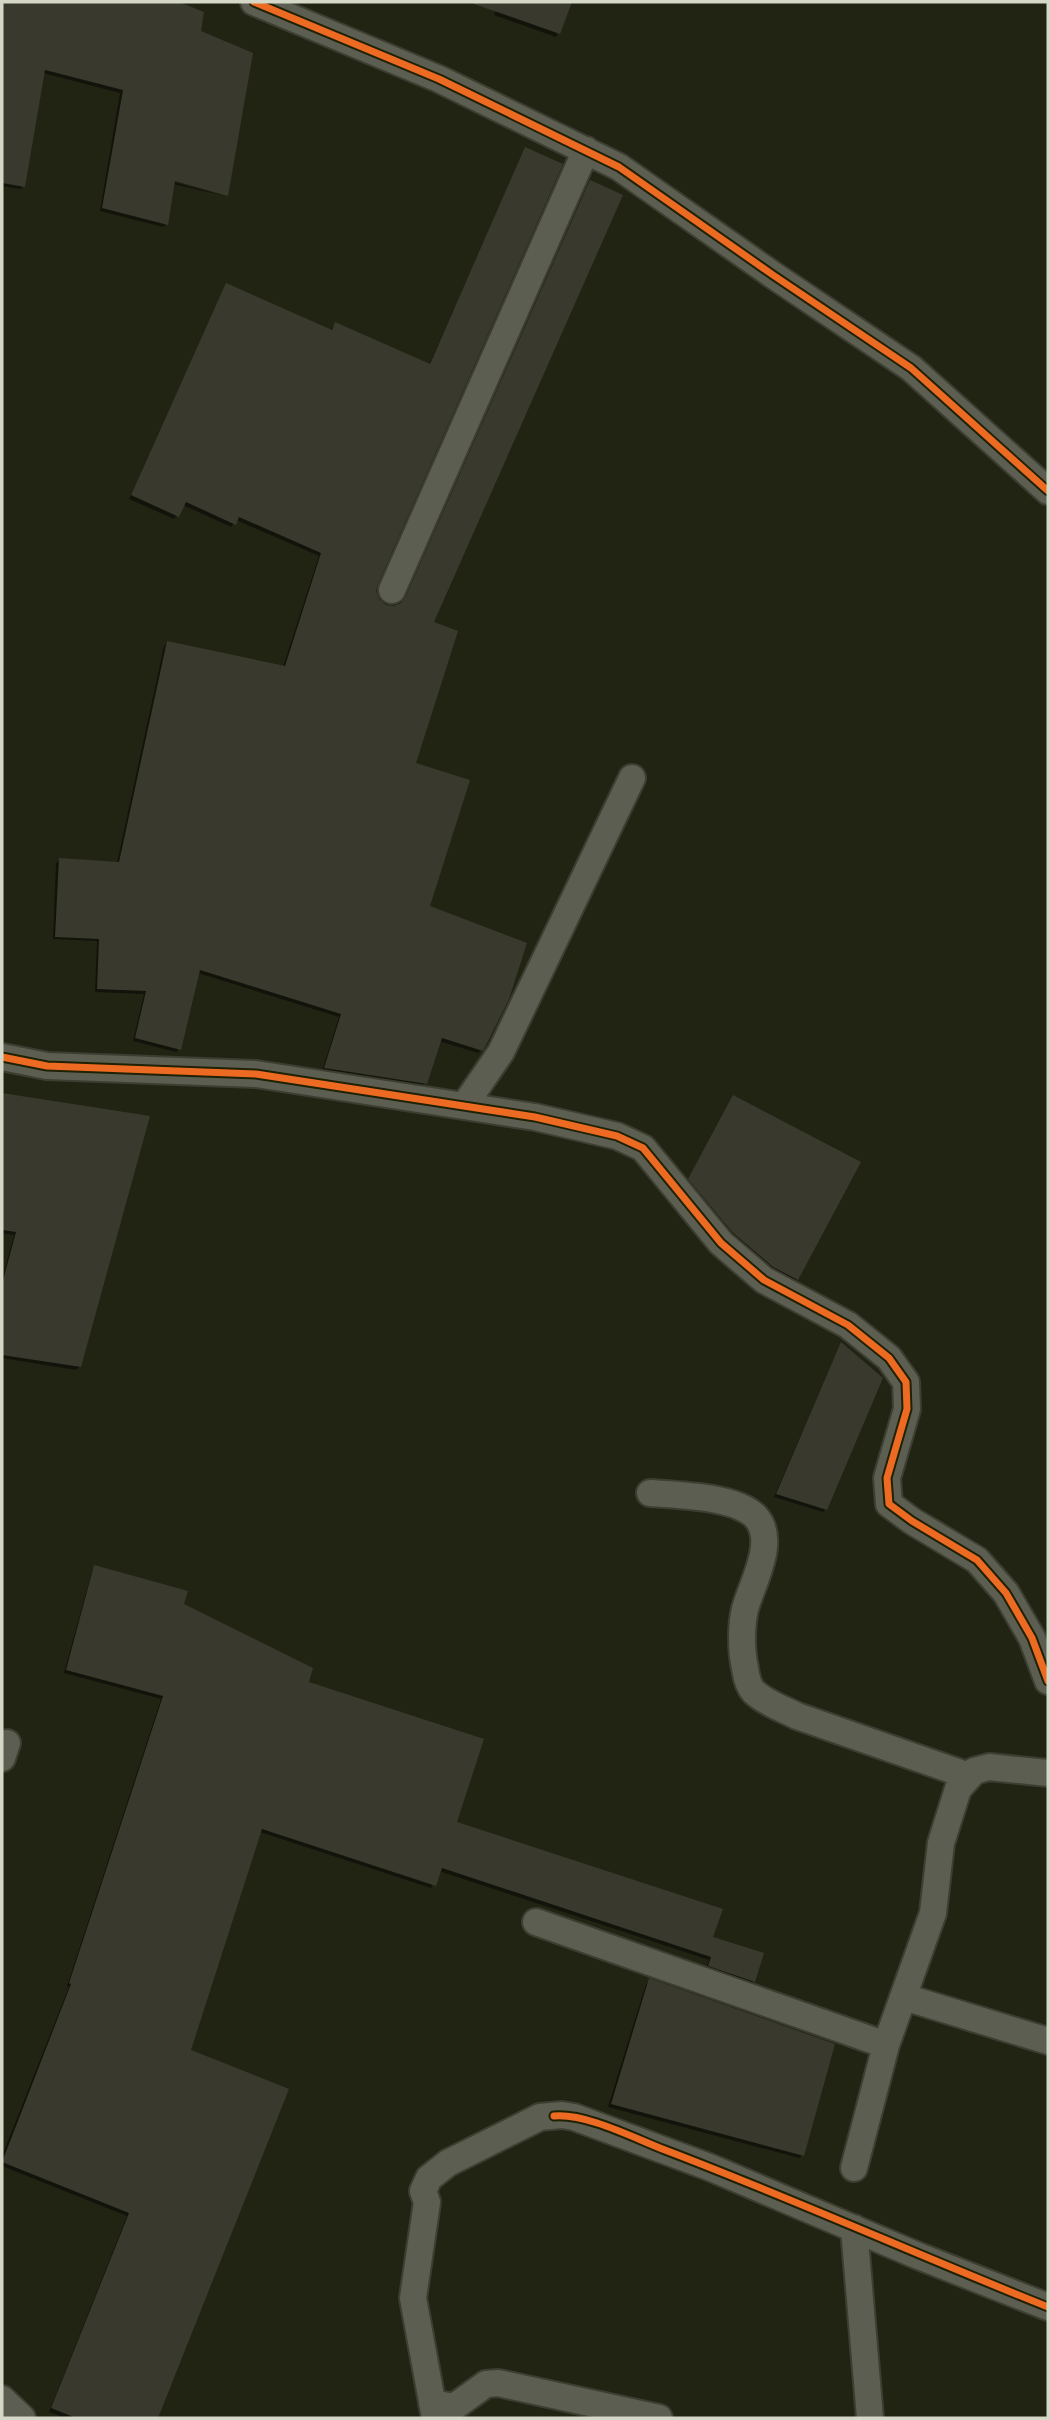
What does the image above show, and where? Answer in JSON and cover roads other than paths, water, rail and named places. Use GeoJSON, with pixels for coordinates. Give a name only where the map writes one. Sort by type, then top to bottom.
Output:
{"type":"FeatureCollection","features":[{"type":"Feature","properties":{"kind":"street"},"geometry":{"type":"LineString","coordinates":[[254,2],[439,79],[619,167],[911,368],[1048,491]]}},
{"type":"Feature","properties":{"kind":"street"},"geometry":{"type":"LineString","coordinates":[[392,590],[586,150]]}},
{"type":"Feature","properties":{"kind":"street"},"geometry":{"type":"LineString","coordinates":[[464,1106],[501,1052],[632,778]]}},
{"type":"Feature","properties":{"kind":"street"},"geometry":{"type":"LineString","coordinates":[[2,1058],[47,1066],[256,1074],[535,1117],[617,1136],[643,1149],[721,1243],[764,1280],[848,1325],[889,1357],[906,1382],[907,1409],[887,1478],[889,1504],[977,1560],[1006,1592],[1032,1638],[1048,1681]]}},
{"type":"Feature","properties":{"kind":"street"},"geometry":{"type":"LineString","coordinates":[[650,1493],[701,1497],[730,1505],[754,1516],[761,1526],[763,1551],[744,1611],[742,1654],[747,1681],[754,1692],[797,1716],[969,1776]]}},
{"type":"Feature","properties":{"kind":"street"},"geometry":{"type":"LineString","coordinates":[[854,2168],[886,2045],[933,1913],[940,1843],[958,1788],[974,1771],[989,1767],[1048,1773]]}},
{"type":"Feature","properties":{"kind":"street"},"geometry":{"type":"LineString","coordinates":[[536,1922],[886,2045]]}},
{"type":"Feature","properties":{"kind":"street"},"geometry":{"type":"LineString","coordinates":[[904,1997],[1048,2041]]}},
{"type":"Feature","properties":{"kind":"street"},"geometry":{"type":"LineString","coordinates":[[659,2418],[498,2383],[485,2384],[460,2411],[454,2407],[433,2411],[413,2298],[428,2202],[424,2191],[429,2178],[448,2163],[540,2118],[573,2117],[709,2167],[1048,2307]]}},
{"type":"Feature","properties":{"kind":"street"},"geometry":{"type":"LineString","coordinates":[[854,2228],[870,2418]]}},
{"type":"Feature","properties":{"kind":"street"},"geometry":{"type":"LineString","coordinates":[[2,2399],[22,2418]]}}]}
